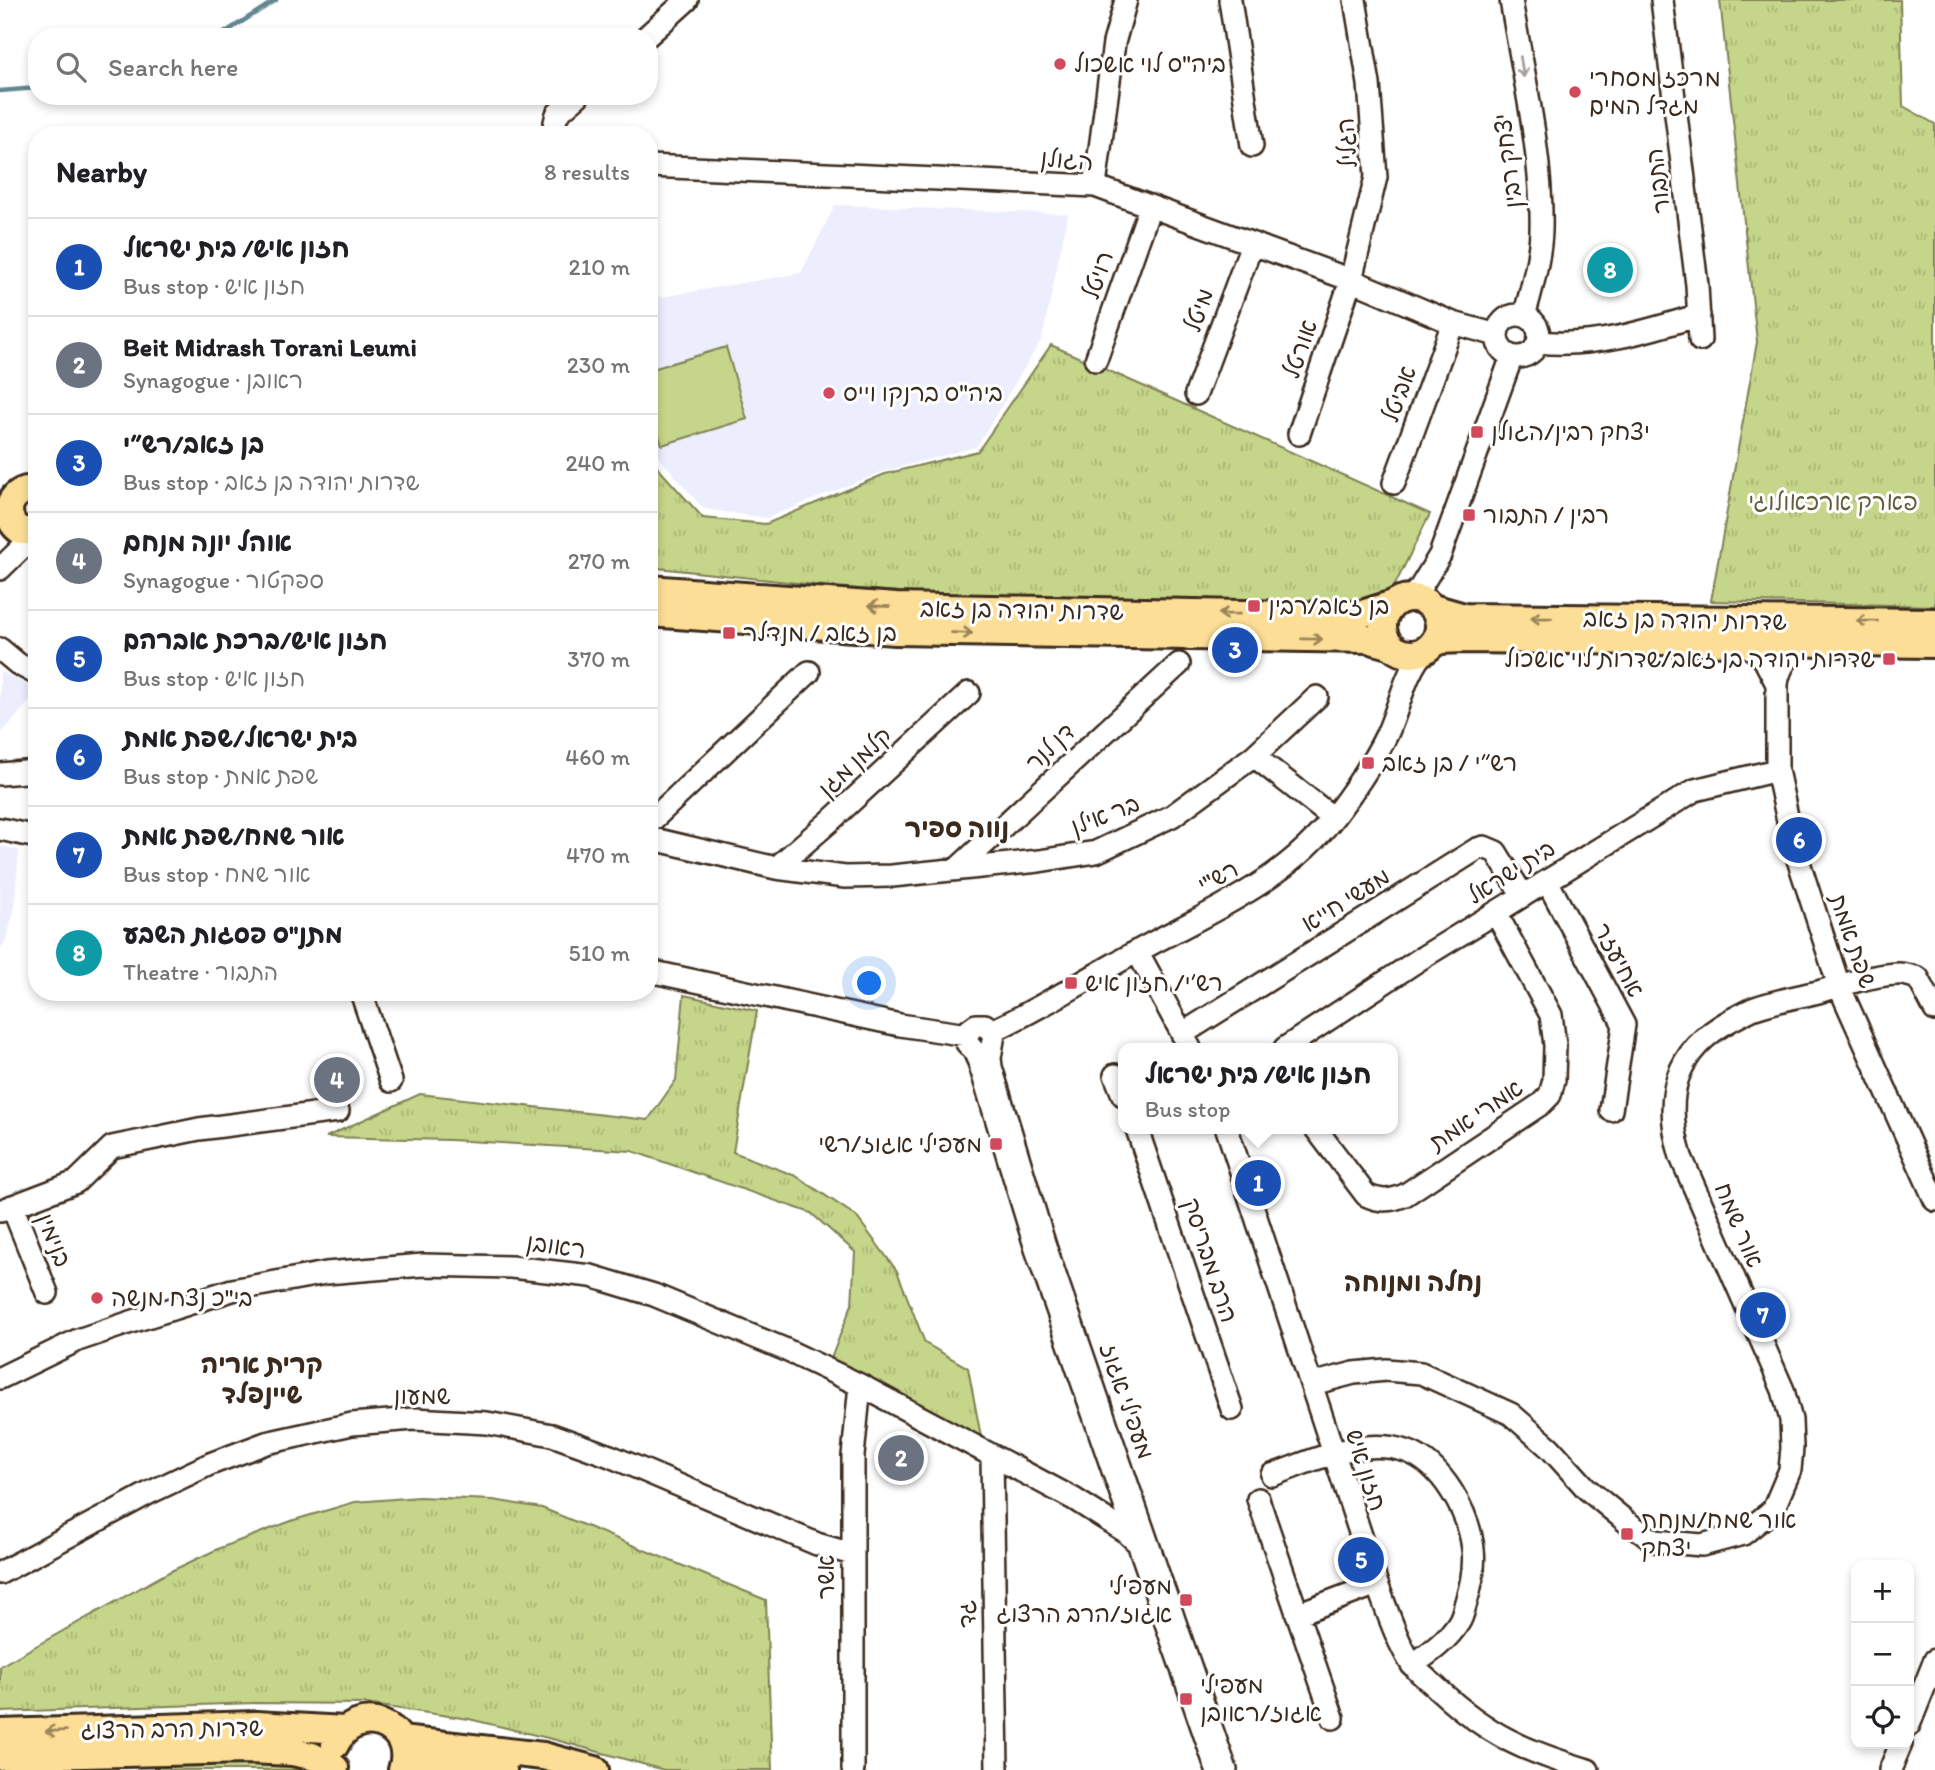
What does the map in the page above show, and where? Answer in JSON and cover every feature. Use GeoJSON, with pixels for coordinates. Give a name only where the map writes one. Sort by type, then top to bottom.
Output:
{"type":"FeatureCollection","features":[{"type":"Feature","properties":{"kind":"main road"},"geometry":{"type":"LineString","coordinates":[[0,487],[28,490]]}},
{"type":"Feature","properties":{"kind":"main road"},"geometry":{"type":"LineString","coordinates":[[28,491],[15,495],[11,500],[7,518],[21,531],[28,531]]}},
{"type":"Feature","properties":{"kind":"main road","name":"שדרות יהודה בן זאב"},"geometry":{"type":"LineString","coordinates":[[658,590],[868,606],[1025,611],[1340,616],[1418,604],[1464,617],[1935,622]]}},
{"type":"Feature","properties":{"kind":"main road"},"geometry":{"type":"LineString","coordinates":[[1418,604],[1440,627],[1430,645],[1413,653],[1400,652],[1391,647],[1382,631],[1385,614],[1418,604]]}},
{"type":"Feature","properties":{"kind":"main road","name":"שדרות יהודה בן זאב"},"geometry":{"type":"LineString","coordinates":[[658,614],[895,631],[1368,639],[1391,647]]}},
{"type":"Feature","properties":{"kind":"main road","name":"שדרות יהודה בן זאב"},"geometry":{"type":"LineString","coordinates":[[1430,645],[1441,640],[1462,639],[1935,644]]}},
{"type":"Feature","properties":{"kind":"main road","name":"שדרות הרב הרצוג"},"geometry":{"type":"LineString","coordinates":[[0,1732],[256,1725],[345,1730],[354,1724],[375,1721],[385,1725],[401,1740]]}},
{"type":"Feature","properties":{"kind":"main road"},"geometry":{"type":"LineString","coordinates":[[335,1769],[335,1747],[345,1730]]}},
{"type":"Feature","properties":{"kind":"main road"},"geometry":{"type":"LineString","coordinates":[[503,1770],[444,1760],[419,1764],[405,1770],[401,1740],[542,1756],[595,1770]]}},
{"type":"Feature","properties":{"kind":"main road","name":"שדרות הרב הרצוג"},"geometry":{"type":"LineString","coordinates":[[0,1756],[248,1750],[292,1752],[312,1756],[335,1769]]}},
{"type":"Feature","properties":{"kind":"street"},"geometry":{"type":"LineString","coordinates":[[656,28],[687,0]]}},
{"type":"Feature","properties":{"kind":"street"},"geometry":{"type":"LineString","coordinates":[[1095,186],[1114,43],[1126,0]]}},
{"type":"Feature","properties":{"kind":"street"},"geometry":{"type":"LineString","coordinates":[[1230,0],[1252,146]]}},
{"type":"Feature","properties":{"kind":"street","name":"הגליל"},"geometry":{"type":"LineString","coordinates":[[1351,280],[1376,177],[1369,85],[1354,0]]}},
{"type":"Feature","properties":{"kind":"street","name":"יצחק רבין"},"geometry":{"type":"LineString","coordinates":[[1511,0],[1540,181],[1541,233],[1524,316]]}},
{"type":"Feature","properties":{"kind":"street","name":"התבור"},"geometry":{"type":"LineString","coordinates":[[1662,0],[1681,150],[1700,340]]}},
{"type":"Feature","properties":{"kind":"street"},"geometry":{"type":"LineString","coordinates":[[554,126],[557,114],[568,105]]}},
{"type":"Feature","properties":{"kind":"street","name":"הגולן"},"geometry":{"type":"LineString","coordinates":[[658,166],[1095,186],[1351,280],[1453,323],[1497,335]]}},
{"type":"Feature","properties":{"kind":"street","name":"רויטל"},"geometry":{"type":"LineString","coordinates":[[1096,360],[1150,207]]}},
{"type":"Feature","properties":{"kind":"street","name":"מיטל"},"geometry":{"type":"LineString","coordinates":[[1196,394],[1252,244]]}},
{"type":"Feature","properties":{"kind":"street","name":"אורטל"},"geometry":{"type":"LineString","coordinates":[[1299,434],[1351,280]]}},
{"type":"Feature","properties":{"kind":"street"},"geometry":{"type":"LineString","coordinates":[[1539,342],[1561,345],[1593,342],[1699,315]]}},
{"type":"Feature","properties":{"kind":"street"},"geometry":{"type":"LineString","coordinates":[[1524,316],[1533,320],[1538,327],[1539,342],[1536,349],[1525,356],[1512,356],[1499,346],[1497,335],[1500,325],[1508,317],[1524,316]]}},
{"type":"Feature","properties":{"kind":"street","name":"אביטל"},"geometry":{"type":"LineString","coordinates":[[1394,484],[1453,323]]}},
{"type":"Feature","properties":{"kind":"street"},"geometry":{"type":"LineString","coordinates":[[1418,604],[1433,581],[1512,356]]}},
{"type":"Feature","properties":{"kind":"street"},"geometry":{"type":"LineString","coordinates":[[1,568],[13,547],[7,518]]}},
{"type":"Feature","properties":{"kind":"street"},"geometry":{"type":"LineString","coordinates":[[1,568],[28,541]]}},
{"type":"Feature","properties":{"kind":"street"},"geometry":{"type":"LineString","coordinates":[[1744,642],[1764,659],[1777,684]]}},
{"type":"Feature","properties":{"kind":"street","name":"שפת אמת"},"geometry":{"type":"LineString","coordinates":[[1811,643],[1789,656],[1778,674],[1777,684],[1777,770],[1793,844],[1839,986],[1935,1200]]}},
{"type":"Feature","properties":{"kind":"street","name":"רש\"י"},"geometry":{"type":"LineString","coordinates":[[981,1041],[1274,876],[1315,839],[1358,785],[1388,732],[1412,667],[1430,645]]}},
{"type":"Feature","properties":{"kind":"street","name":"רש\"י"},"geometry":{"type":"LineString","coordinates":[[1391,647],[1402,681],[1400,696]]}},
{"type":"Feature","properties":{"kind":"street"},"geometry":{"type":"LineString","coordinates":[[0,649],[28,669]]}},
{"type":"Feature","properties":{"kind":"street","name":"דן לנר"},"geometry":{"type":"LineString","coordinates":[[957,869],[1179,664]]}},
{"type":"Feature","properties":{"kind":"street"},"geometry":{"type":"LineString","coordinates":[[658,815],[809,672]]}},
{"type":"Feature","properties":{"kind":"street","name":"קלמן מגן"},"geometry":{"type":"LineString","coordinates":[[776,868],[969,693]]}},
{"type":"Feature","properties":{"kind":"street","name":"בר אילן"},"geometry":{"type":"LineString","coordinates":[[658,840],[776,868],[845,877],[892,876],[1039,861],[1096,852],[1172,816],[1254,756],[1317,697]]}},
{"type":"Feature","properties":{"kind":"street"},"geometry":{"type":"LineString","coordinates":[[1254,756],[1333,818]]}},
{"type":"Feature","properties":{"kind":"street","name":"בית ישראל"},"geometry":{"type":"LineString","coordinates":[[1293,1043],[1695,790],[1777,770]]}},
{"type":"Feature","properties":{"kind":"street"},"geometry":{"type":"LineString","coordinates":[[0,774],[28,772]]}},
{"type":"Feature","properties":{"kind":"street"},"geometry":{"type":"LineString","coordinates":[[0,829],[28,835]]}},
{"type":"Feature","properties":{"kind":"street","name":"מעשי חייא"},"geometry":{"type":"LineString","coordinates":[[1186,1041],[1477,849],[1484,847],[1496,852],[1523,896]]}},
{"type":"Feature","properties":{"kind":"street","name":"אחיעזר"},"geometry":{"type":"LineString","coordinates":[[1547,881],[1624,1025],[1611,1110]]}},
{"type":"Feature","properties":{"kind":"street","name":"אמרי אמת"},"geometry":{"type":"LineString","coordinates":[[1320,1134],[1366,1195],[1375,1200],[1393,1200],[1405,1195],[1541,1104],[1550,1094],[1554,1080],[1555,1045],[1551,1014],[1496,913]]}},
{"type":"Feature","properties":{"kind":"street"},"geometry":{"type":"LineString","coordinates":[[1137,951],[1186,1041]]}},
{"type":"Feature","properties":{"kind":"street"},"geometry":{"type":"LineString","coordinates":[[658,973],[981,1041]]}},
{"type":"Feature","properties":{"kind":"street","name":"אור שמח"},"geometry":{"type":"LineString","coordinates":[[1312,1384],[1354,1373],[1421,1373],[1511,1414],[1550,1448],[1587,1489],[1654,1541],[1702,1545],[1743,1534],[1773,1510],[1783,1488],[1790,1470],[1791,1420],[1783,1390],[1681,1157],[1674,1132],[1674,1091],[1679,1069],[1689,1053],[1706,1036],[1753,1008],[1839,986],[1898,974],[1918,978],[1935,1010]]}},
{"type":"Feature","properties":{"kind":"street"},"geometry":{"type":"LineString","coordinates":[[365,1001],[391,1081]]}},
{"type":"Feature","properties":{"kind":"street","name":"מעפילי אגוז"},"geometry":{"type":"LineString","coordinates":[[981,1041],[1036,1249],[1217,1770]]}},
{"type":"Feature","properties":{"kind":"street","name":"מעפילי אגוז"},"geometry":{"type":"LineString","coordinates":[[981,1041],[989,1058],[1045,1246],[1226,1770]]}},
{"type":"Feature","properties":{"kind":"street"},"geometry":{"type":"LineString","coordinates":[[1115,1075],[1118,1083]]}},
{"type":"Feature","properties":{"kind":"street"},"geometry":{"type":"LineString","coordinates":[[6,1209],[76,1182],[111,1147],[198,1129],[338,1111]]}},
{"type":"Feature","properties":{"kind":"street","name":"הרב מבריסק"},"geometry":{"type":"LineString","coordinates":[[1139,1134],[1232,1409]]}},
{"type":"Feature","properties":{"kind":"street","name":"חזון איש"},"geometry":{"type":"LineString","coordinates":[[1229,1134],[1377,1584],[1412,1665],[1468,1716],[1498,1736],[1525,1749],[1588,1770]]}},
{"type":"Feature","properties":{"kind":"street","name":"בנימין"},"geometry":{"type":"LineString","coordinates":[[6,1209],[47,1293]]}},
{"type":"Feature","properties":{"kind":"street","name":"ראובן"},"geometry":{"type":"LineString","coordinates":[[0,1378],[78,1340],[232,1290],[326,1273],[422,1265],[511,1266],[591,1276],[654,1295],[784,1349],[860,1385],[1074,1499],[1126,1532],[1139,1544]]}},
{"type":"Feature","properties":{"kind":"street","name":"אשר"},"geometry":{"type":"LineString","coordinates":[[852,1770],[853,1456],[860,1385]]}},
{"type":"Feature","properties":{"kind":"street","name":"שמעון"},"geometry":{"type":"LineString","coordinates":[[0,1573],[149,1493],[210,1464],[266,1443],[352,1424],[414,1419],[487,1423],[552,1435],[610,1456],[817,1544],[852,1554]]}},
{"type":"Feature","properties":{"kind":"street"},"geometry":{"type":"LineString","coordinates":[[1272,1475],[1366,1447],[1408,1451],[1434,1469],[1453,1493],[1467,1521],[1473,1550],[1470,1587],[1461,1619],[1448,1637],[1412,1665]]}},
{"type":"Feature","properties":{"kind":"street","name":"גד"},"geometry":{"type":"LineString","coordinates":[[992,1457],[997,1770]]}},
{"type":"Feature","properties":{"kind":"street"},"geometry":{"type":"LineString","coordinates":[[1074,1499],[1089,1502],[1102,1499],[1111,1488],[1112,1466]]}},
{"type":"Feature","properties":{"kind":"street"},"geometry":{"type":"LineString","coordinates":[[1258,1499],[1333,1718]]}},
{"type":"Feature","properties":{"kind":"street"},"geometry":{"type":"LineString","coordinates":[[1297,1614],[1377,1584]]}},
{"type":"Feature","properties":{"kind":"street"},"geometry":{"type":"LineString","coordinates":[[1914,1712],[1935,1660]]}},
{"type":"Feature","properties":{"kind":"street"},"geometry":{"type":"LineString","coordinates":[[1890,1770],[1899,1749]]}},
{"type":"Feature","properties":{"kind":"shaded area","name":"ביה\"ס ברנקו וייס"},"geometry":{"type":"Polygon","coordinates":[[[835,205],[1068,214],[1042,339],[976,447],[884,471],[767,518],[704,509],[658,456],[658,297],[801,273],[835,205]]]}},
{"type":"Feature","properties":{"kind":"shaded area"},"geometry":{"type":"Polygon","coordinates":[[[0,671],[28,685],[28,703],[0,735],[0,671]]]}},
{"type":"Feature","properties":{"kind":"shaded area"},"geometry":{"type":"Polygon","coordinates":[[[0,846],[19,850],[14,911],[6,940],[0,949],[0,846]]]}},
{"type":"Feature","properties":{"kind":"green space","name":"פארק ארכאולוגי"},"geometry":{"type":"Polygon","coordinates":[[[1720,0],[1900,0],[1903,106],[1935,124],[1935,606],[1711,601],[1757,342],[1720,0]]]}},
{"type":"Feature","properties":{"kind":"green space"},"geometry":{"type":"Polygon","coordinates":[[[1051,345],[1430,514],[1389,597],[1346,611],[1034,602],[834,587],[658,568],[658,468],[703,518],[766,524],[885,474],[978,451],[1051,345]]]}},
{"type":"Feature","properties":{"kind":"green space"},"geometry":{"type":"Polygon","coordinates":[[[726,347],[747,419],[662,445],[658,433],[658,367],[726,347]]]}},
{"type":"Feature","properties":{"kind":"green space"},"geometry":{"type":"Polygon","coordinates":[[[684,995],[757,1011],[733,1152],[796,1176],[856,1216],[897,1271],[925,1343],[968,1368],[982,1442],[827,1369],[852,1304],[855,1252],[811,1213],[632,1151],[450,1140],[326,1137],[420,1094],[648,1120],[676,1080],[684,995]]]}},
{"type":"Feature","properties":{"kind":"green space"},"geometry":{"type":"Polygon","coordinates":[[[419,1497],[493,1500],[542,1508],[766,1600],[772,1770],[664,1770],[469,1719],[366,1704],[255,1703],[0,1712],[0,1666],[169,1572],[220,1548],[294,1520],[355,1502],[419,1497]]]}},
{"type":"Feature","properties":{"kind":"green space"},"geometry":{"type":"Polygon","coordinates":[[[277,1761],[321,1770],[158,1770],[157,1764],[277,1761]]]}},
{"type":"Feature","properties":{"kind":"waterway"},"geometry":{"type":"LineString","coordinates":[[232,28],[276,0]]}},
{"type":"Feature","properties":{"kind":"waterway"},"geometry":{"type":"LineString","coordinates":[[0,91],[28,89]]}},
{"type":"Feature","properties":{"kind":"place","name":"ביה\"ס לוי אשכול"},"geometry":{"type":"Point","coordinates":[1060,64]}},
{"type":"Feature","properties":{"kind":"place","name":"מרכז מסחרי מגדל המים"},"geometry":{"type":"Point","coordinates":[1575,92]}},
{"type":"Feature","properties":{"kind":"place","name":"מתנ\"ס פסגות השבע"},"geometry":{"type":"Point","coordinates":[1610,270]}},
{"type":"Feature","properties":{"kind":"place","name":"ביה\"ס ברנקו וייס"},"geometry":{"type":"Point","coordinates":[829,393]}},
{"type":"Feature","properties":{"kind":"place","name":"יצחק רבין/הגולן"},"geometry":{"type":"Point","coordinates":[1477,432]}},
{"type":"Feature","properties":{"kind":"place","name":"רבין / התבור"},"geometry":{"type":"Point","coordinates":[1469,515]}},
{"type":"Feature","properties":{"kind":"place","name":"בן זאב/רבין"},"geometry":{"type":"Point","coordinates":[1254,606]}},
{"type":"Feature","properties":{"kind":"place","name":"בן זאב / מנדלר"},"geometry":{"type":"Point","coordinates":[729,633]}},
{"type":"Feature","properties":{"kind":"place","name":"בן זאב/רש״י"},"geometry":{"type":"Point","coordinates":[1235,650]}},
{"type":"Feature","properties":{"kind":"place","name":"שדרות יהודה בן זאב/שדרות לוי אשכול"},"geometry":{"type":"Point","coordinates":[1889,659]}},
{"type":"Feature","properties":{"kind":"place","name":"רש״י / בן זאב"},"geometry":{"type":"Point","coordinates":[1368,763]}},
{"type":"Feature","properties":{"kind":"place","name":"בית ישראל/שפת אמת"},"geometry":{"type":"Point","coordinates":[1799,840]}},
{"type":"Feature","properties":{"kind":"place","name":"רש׳י/ חזון איש"},"geometry":{"type":"Point","coordinates":[1071,983]}},
{"type":"Feature","properties":{"kind":"place","name":"אוהל יונה מנחם"},"geometry":{"type":"Point","coordinates":[337,1080]}},
{"type":"Feature","properties":{"kind":"place","name":"מעפילי אגוז/רשי"},"geometry":{"type":"Point","coordinates":[996,1144]}},
{"type":"Feature","properties":{"kind":"place","name":"חזון איש/ בית ישראל"},"geometry":{"type":"Point","coordinates":[1258,1183]}},
{"type":"Feature","properties":{"kind":"place","name":"בי\"כ נצח מנשה"},"geometry":{"type":"Point","coordinates":[97,1298]}},
{"type":"Feature","properties":{"kind":"place","name":"אור שמח/שפת אמת"},"geometry":{"type":"Point","coordinates":[1763,1315]}},
{"type":"Feature","properties":{"kind":"place","name":"Beit Midrash Torani Leumi"},"geometry":{"type":"Point","coordinates":[901,1458]}},
{"type":"Feature","properties":{"kind":"place","name":"אור שמח/מנחת יצחק"},"geometry":{"type":"Point","coordinates":[1627,1534]}},
{"type":"Feature","properties":{"kind":"place","name":"חזון איש/ברכת אברהם"},"geometry":{"type":"Point","coordinates":[1361,1560]}},
{"type":"Feature","properties":{"kind":"place","name":"מעפילי אגוז/הרב הרצוג"},"geometry":{"type":"Point","coordinates":[1186,1600]}},
{"type":"Feature","properties":{"kind":"place","name":"מעפילי אגוז/ראובן"},"geometry":{"type":"Point","coordinates":[1186,1699]}},
{"type":"Feature","properties":{"kind":"district","name":"נווה ספיר"},"geometry":{"type":"Point","coordinates":[957,828]}},
{"type":"Feature","properties":{"kind":"district","name":"נחלה ומנוחה"},"geometry":{"type":"Point","coordinates":[1413,1282]}},
{"type":"Feature","properties":{"kind":"district","name":"קרית אריה שיינפלד"},"geometry":{"type":"Point","coordinates":[262,1379]}}]}
